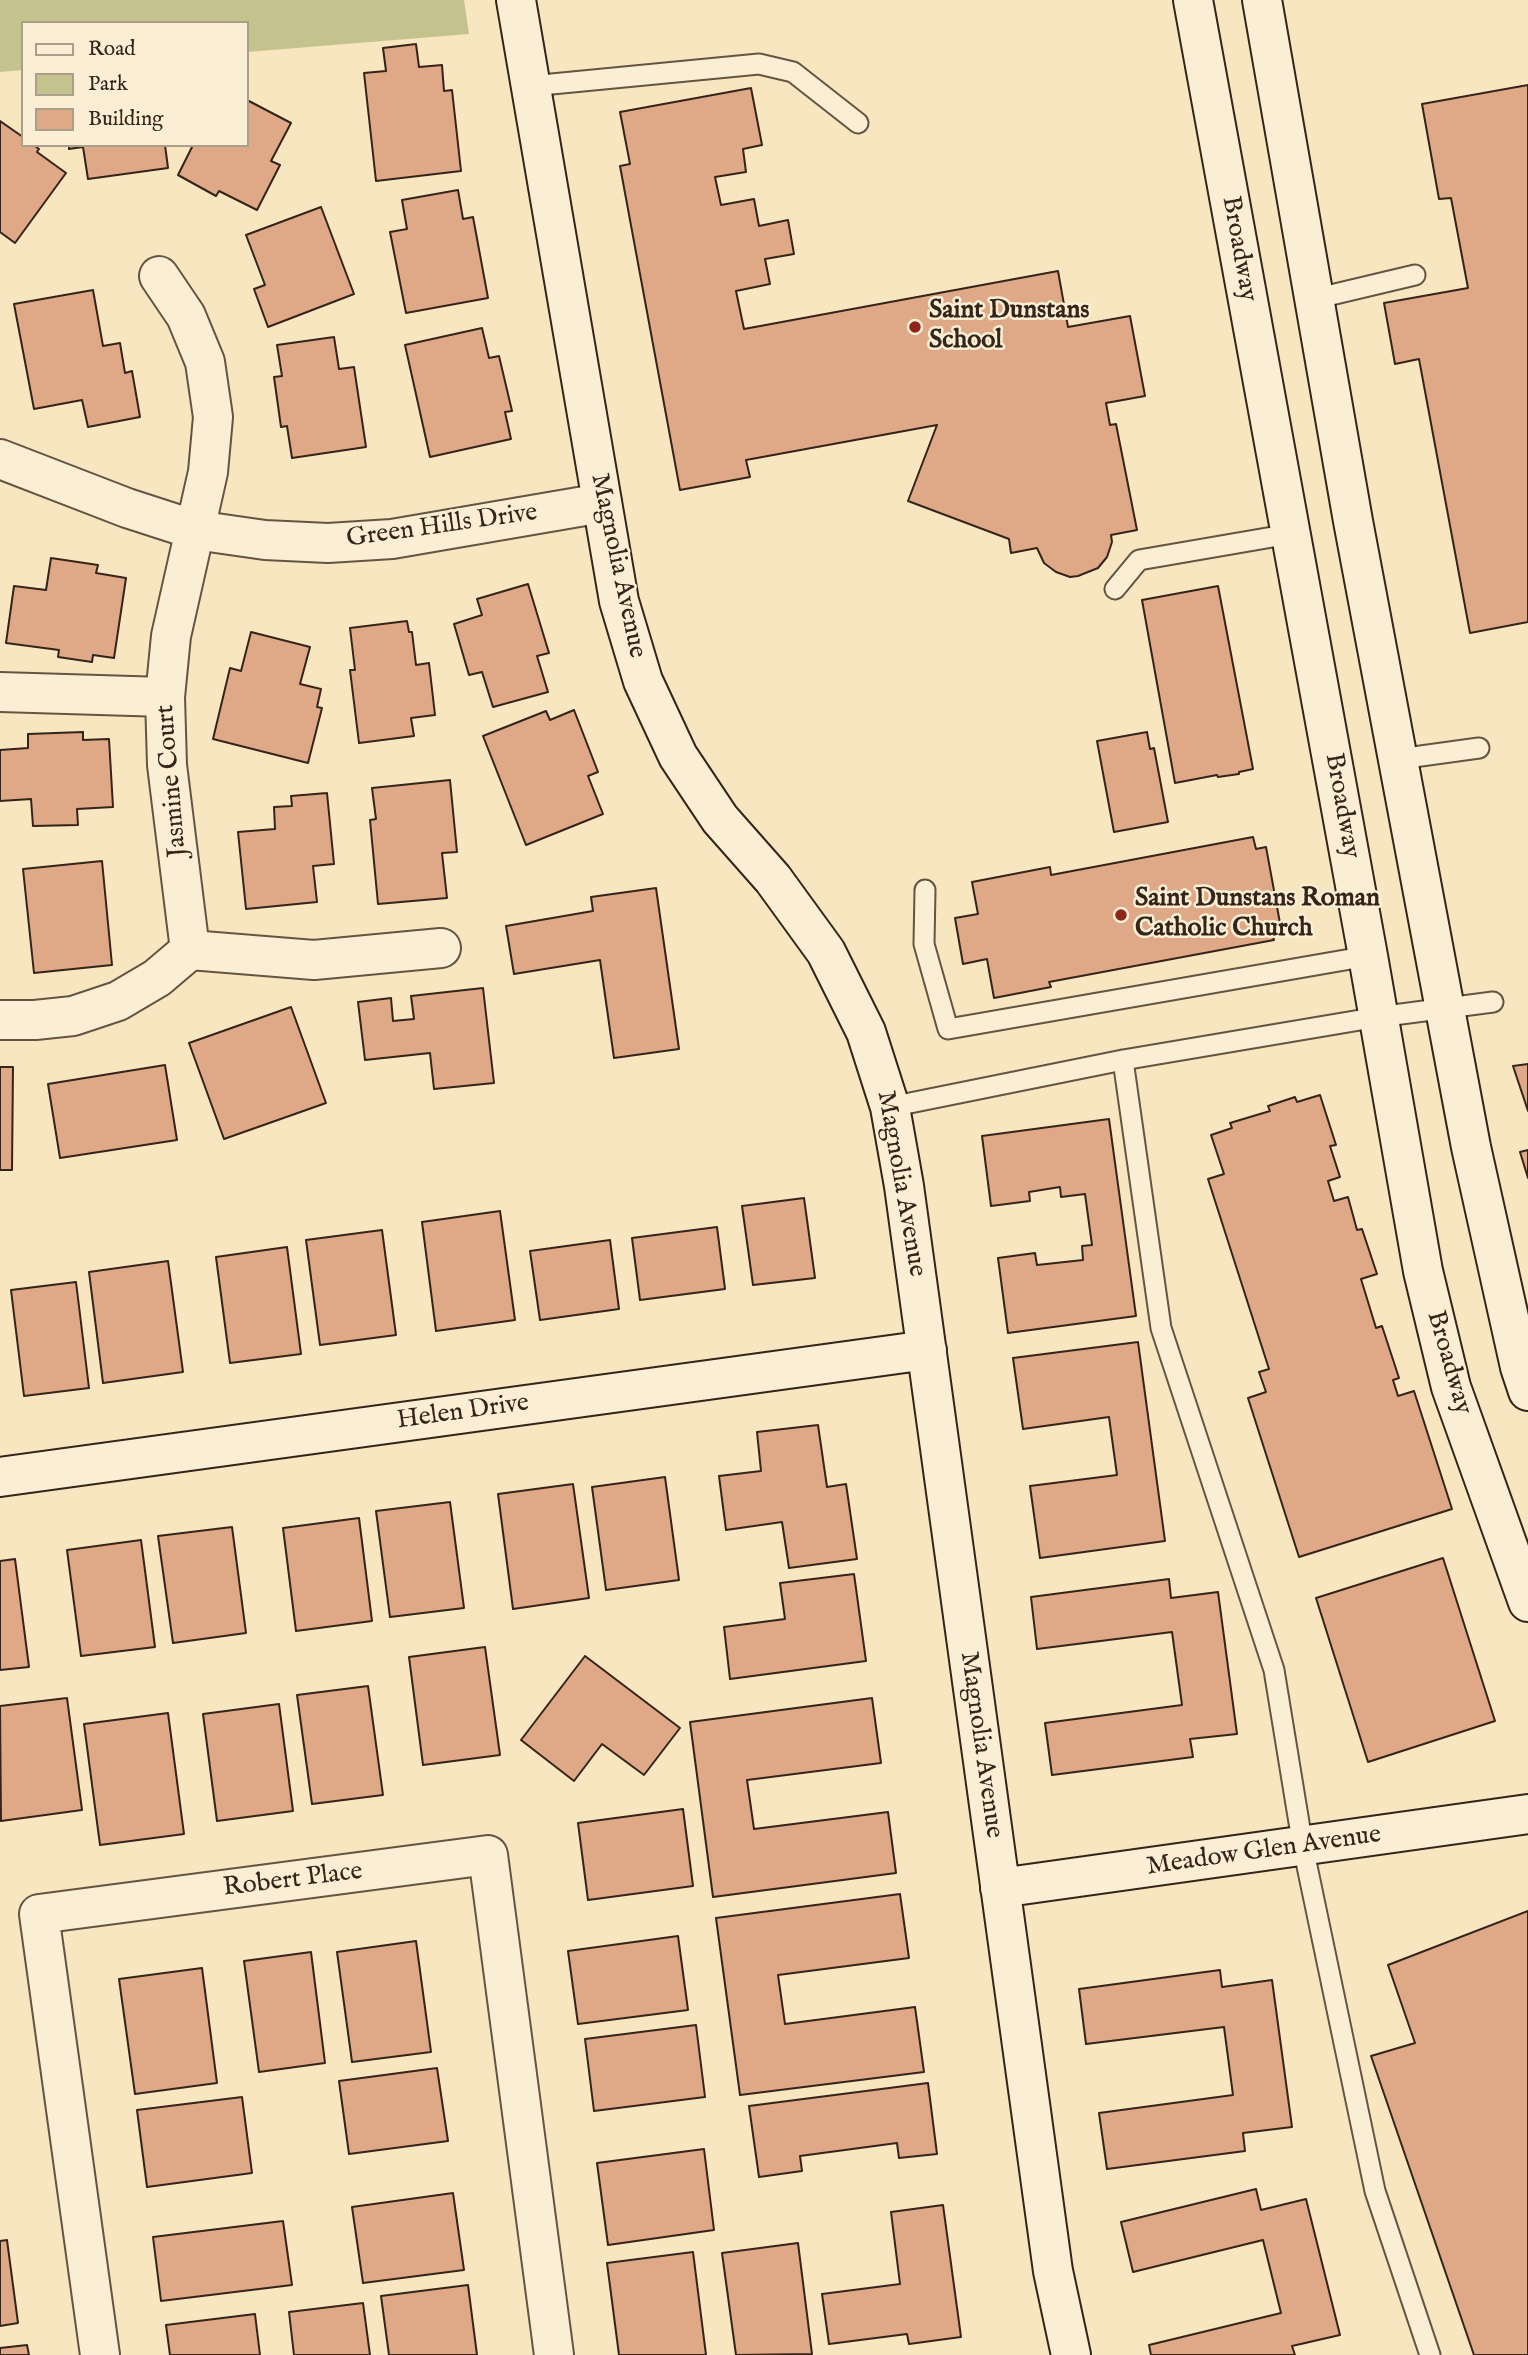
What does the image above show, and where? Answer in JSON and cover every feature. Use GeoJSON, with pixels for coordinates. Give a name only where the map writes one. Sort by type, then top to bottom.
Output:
{"type":"FeatureCollection","features":[{"type":"Feature","properties":{"kind":"street","name":"Magnolia Avenue"},"geometry":{"type":"LineString","coordinates":[[516,0],[619,601],[643,681],[678,756],[720,818],[772,879],[826,952],[866,1031],[890,1107],[927,1350],[1053,2271],[1071,2355]]}},
{"type":"Feature","properties":{"kind":"street"},"geometry":{"type":"LineString","coordinates":[[1262,0],[1350,508],[1491,1242],[1528,1391]]}},
{"type":"Feature","properties":{"kind":"street","name":"Broadway"},"geometry":{"type":"LineString","coordinates":[[1196,1],[1423,1271],[1451,1387],[1528,1602]]}},
{"type":"Feature","properties":{"kind":"street","name":"Jasmine Court"},"geometry":{"type":"LineString","coordinates":[[159,276],[186,316],[205,362],[213,417],[208,472],[172,636],[165,698],[167,765],[190,950]]}},
{"type":"Feature","properties":{"kind":"street","name":"Green Hills Drive"},"geometry":{"type":"LineString","coordinates":[[0,459],[127,508],[195,530],[265,540],[328,543],[392,539],[602,503]]}},
{"type":"Feature","properties":{"kind":"street"},"geometry":{"type":"LineString","coordinates":[[0,692],[165,698]]}},
{"type":"Feature","properties":{"kind":"street"},"geometry":{"type":"LineString","coordinates":[[0,1020],[73,1016],[118,1001],[157,978],[190,950],[314,960],[441,948]]}},
{"type":"Feature","properties":{"kind":"street","name":"Helen Drive"},"geometry":{"type":"LineString","coordinates":[[0,1477],[927,1350]]}},
{"type":"Feature","properties":{"kind":"street","name":"Meadow Glen Avenue"},"geometry":{"type":"LineString","coordinates":[[1000,1888],[1528,1814]]}},
{"type":"Feature","properties":{"kind":"street","name":"Robert Place"},"geometry":{"type":"LineString","coordinates":[[100,2355],[39,1914],[488,1855],[554,2355]]}},
{"type":"Feature","properties":{"kind":"lane"},"geometry":{"type":"LineString","coordinates":[[531,86],[759,64],[793,72],[858,123]]}},
{"type":"Feature","properties":{"kind":"lane"},"geometry":{"type":"LineString","coordinates":[[1314,299],[1415,275]]}},
{"type":"Feature","properties":{"kind":"lane"},"geometry":{"type":"LineString","coordinates":[[1115,589],[1139,561],[1290,534]]}},
{"type":"Feature","properties":{"kind":"lane"},"geometry":{"type":"LineString","coordinates":[[1399,758],[1479,748]]}},
{"type":"Feature","properties":{"kind":"lane"},"geometry":{"type":"LineString","coordinates":[[925,890],[923,944],[947,1029],[1368,956]]}},
{"type":"Feature","properties":{"kind":"lane"},"geometry":{"type":"LineString","coordinates":[[890,1107],[1124,1060],[1378,1017],[1493,1002]]}},
{"type":"Feature","properties":{"kind":"lane"},"geometry":{"type":"LineString","coordinates":[[1124,1060],[1161,1328],[1274,1670],[1303,1847],[1375,2191],[1430,2355]]}},
{"type":"Feature","properties":{"kind":"green space"},"geometry":{"type":"Polygon","coordinates":[[[0,0],[464,0],[469,34],[248,52],[248,21],[21,21],[21,70],[0,72],[0,0]]]}},
{"type":"Feature","properties":{"kind":"building"},"geometry":{"type":"Polygon","coordinates":[[[416,44],[419,67],[442,65],[444,91],[452,90],[461,171],[376,181],[364,73],[386,71],[383,48],[416,44]]]}},
{"type":"Feature","properties":{"kind":"building"},"geometry":{"type":"Polygon","coordinates":[[[1528,85],[1528,622],[1470,633],[1419,359],[1395,364],[1384,303],[1468,288],[1451,198],[1439,199],[1422,104],[1528,85]]]}},
{"type":"Feature","properties":{"kind":"building"},"geometry":{"type":"Polygon","coordinates":[[[751,88],[762,145],[743,149],[746,172],[715,177],[721,205],[754,199],[759,226],[788,220],[794,254],[765,259],[770,284],[736,291],[744,329],[1058,271],[1068,327],[1130,316],[1145,396],[1106,403],[1110,425],[1116,424],[1137,530],[1111,535],[1112,542],[1107,557],[1098,568],[1070,577],[1056,572],[1044,563],[1037,548],[1011,553],[1009,539],[908,501],[937,425],[746,460],[750,477],[680,490],[620,166],[630,164],[620,112],[751,88]]]}},
{"type":"Feature","properties":{"kind":"building"},"geometry":{"type":"Polygon","coordinates":[[[248,101],[291,123],[271,161],[280,165],[257,210],[219,191],[216,196],[178,175],[192,147],[248,147],[248,101]]]}},
{"type":"Feature","properties":{"kind":"building"},"geometry":{"type":"Polygon","coordinates":[[[0,121],[21,136],[21,147],[36,147],[39,149],[37,152],[66,173],[15,243],[0,232],[0,121]]]}},
{"type":"Feature","properties":{"kind":"building"},"geometry":{"type":"Polygon","coordinates":[[[83,147],[165,147],[168,168],[88,179],[83,147]]]}},
{"type":"Feature","properties":{"kind":"building"},"geometry":{"type":"Polygon","coordinates":[[[458,190],[463,219],[473,217],[488,298],[406,313],[390,232],[407,229],[402,200],[458,190]]]}},
{"type":"Feature","properties":{"kind":"building"},"geometry":{"type":"Polygon","coordinates":[[[321,207],[354,294],[268,327],[254,289],[265,285],[246,235],[321,207]]]}},
{"type":"Feature","properties":{"kind":"building"},"geometry":{"type":"Polygon","coordinates":[[[93,290],[103,346],[120,343],[125,373],[132,371],[140,417],[88,427],[82,400],[34,409],[14,304],[93,290]]]}},
{"type":"Feature","properties":{"kind":"building"},"geometry":{"type":"Polygon","coordinates":[[[482,328],[489,358],[499,356],[512,411],[505,412],[511,439],[430,457],[405,345],[482,328]]]}},
{"type":"Feature","properties":{"kind":"building"},"geometry":{"type":"Polygon","coordinates":[[[334,337],[339,369],[354,367],[366,447],[292,458],[287,426],[281,427],[274,377],[282,376],[277,345],[334,337]]]}},
{"type":"Feature","properties":{"kind":"building"},"geometry":{"type":"Polygon","coordinates":[[[51,558],[98,565],[96,573],[126,578],[114,658],[93,655],[92,662],[58,657],[59,650],[6,643],[14,586],[46,590],[51,558]]]}},
{"type":"Feature","properties":{"kind":"building"},"geometry":{"type":"Polygon","coordinates":[[[528,584],[549,653],[537,656],[548,692],[493,707],[482,672],[469,675],[454,624],[482,615],[477,599],[528,584]]]}},
{"type":"Feature","properties":{"kind":"building"},"geometry":{"type":"Polygon","coordinates":[[[1218,586],[1253,769],[1239,774],[1175,783],[1142,600],[1218,586]]]}},
{"type":"Feature","properties":{"kind":"building"},"geometry":{"type":"Polygon","coordinates":[[[407,621],[409,632],[412,632],[416,665],[429,663],[435,715],[411,718],[414,736],[359,743],[350,670],[355,670],[350,628],[407,621]]]}},
{"type":"Feature","properties":{"kind":"building"},"geometry":{"type":"Polygon","coordinates":[[[251,632],[310,647],[300,684],[321,689],[317,707],[322,708],[308,763],[213,739],[230,668],[241,671],[251,632]]]}},
{"type":"Feature","properties":{"kind":"building"},"geometry":{"type":"Polygon","coordinates":[[[574,710],[598,772],[588,776],[603,814],[526,845],[483,736],[546,711],[550,720],[574,710]]]}},
{"type":"Feature","properties":{"kind":"building"},"geometry":{"type":"Polygon","coordinates":[[[83,732],[83,740],[109,739],[113,807],[77,809],[78,825],[33,826],[31,799],[0,801],[0,750],[28,748],[28,734],[83,732]]]}},
{"type":"Feature","properties":{"kind":"building"},"geometry":{"type":"Polygon","coordinates":[[[1147,732],[1150,749],[1154,748],[1168,822],[1114,832],[1097,741],[1147,732]]]}},
{"type":"Feature","properties":{"kind":"building"},"geometry":{"type":"Polygon","coordinates":[[[450,780],[457,852],[442,853],[447,898],[378,904],[370,820],[376,819],[372,788],[450,780]]]}},
{"type":"Feature","properties":{"kind":"building"},"geometry":{"type":"Polygon","coordinates":[[[327,793],[334,864],[313,866],[317,902],[246,909],[238,832],[275,829],[274,807],[292,806],[291,796],[327,793]]]}},
{"type":"Feature","properties":{"kind":"building"},"geometry":{"type":"Polygon","coordinates":[[[1253,837],[1256,849],[1266,847],[1280,923],[1270,924],[1274,940],[1049,982],[1051,987],[994,998],[987,959],[963,964],[955,918],[978,914],[972,882],[1050,867],[1051,875],[1253,837]]]}},
{"type":"Feature","properties":{"kind":"building"},"geometry":{"type":"Polygon","coordinates":[[[102,861],[112,965],[34,973],[23,869],[102,861]]]}},
{"type":"Feature","properties":{"kind":"building"},"geometry":{"type":"Polygon","coordinates":[[[656,888],[679,1049],[614,1058],[600,960],[514,974],[506,926],[593,911],[591,897],[656,888]]]}},
{"type":"Feature","properties":{"kind":"building"},"geometry":{"type":"Polygon","coordinates":[[[483,988],[494,1083],[434,1089],[430,1053],[365,1060],[358,1002],[391,998],[393,1021],[414,1019],[411,996],[483,988]]]}},
{"type":"Feature","properties":{"kind":"building"},"geometry":{"type":"Polygon","coordinates":[[[291,1007],[326,1103],[224,1139],[189,1043],[291,1007]]]}},
{"type":"Feature","properties":{"kind":"building"},"geometry":{"type":"Polygon","coordinates":[[[1528,1064],[1528,1111],[1513,1066],[1528,1064]]]}},
{"type":"Feature","properties":{"kind":"building"},"geometry":{"type":"Polygon","coordinates":[[[165,1065],[177,1140],[60,1158],[48,1084],[165,1065]]]}},
{"type":"Feature","properties":{"kind":"building"},"geometry":{"type":"Polygon","coordinates":[[[0,1067],[13,1067],[12,1170],[0,1170],[0,1067]]]}},
{"type":"Feature","properties":{"kind":"building"},"geometry":{"type":"Polygon","coordinates":[[[1320,1095],[1336,1145],[1330,1146],[1340,1177],[1328,1181],[1334,1201],[1348,1197],[1357,1230],[1362,1229],[1377,1274],[1361,1279],[1376,1328],[1382,1326],[1399,1378],[1393,1380],[1398,1396],[1414,1391],[1452,1509],[1299,1557],[1248,1398],[1266,1392],[1259,1372],[1269,1369],[1208,1179],[1224,1174],[1211,1135],[1232,1128],[1230,1123],[1270,1111],[1268,1106],[1295,1097],[1297,1102],[1320,1095]]]}},
{"type":"Feature","properties":{"kind":"building"},"geometry":{"type":"Polygon","coordinates":[[[1109,1119],[1136,1316],[1008,1333],[998,1258],[1035,1253],[1037,1265],[1083,1260],[1082,1246],[1092,1245],[1085,1194],[1061,1197],[1060,1187],[1029,1192],[1030,1201],[991,1206],[982,1136],[1109,1119]]]}},
{"type":"Feature","properties":{"kind":"building"},"geometry":{"type":"Polygon","coordinates":[[[1528,1150],[1528,1178],[1520,1152],[1528,1150]]]}},
{"type":"Feature","properties":{"kind":"building"},"geometry":{"type":"Polygon","coordinates":[[[804,1198],[815,1278],[753,1285],[742,1206],[804,1198]]]}},
{"type":"Feature","properties":{"kind":"building"},"geometry":{"type":"Polygon","coordinates":[[[500,1211],[515,1320],[436,1331],[422,1222],[500,1211]]]}},
{"type":"Feature","properties":{"kind":"building"},"geometry":{"type":"Polygon","coordinates":[[[717,1227],[725,1289],[640,1300],[632,1238],[717,1227]]]}},
{"type":"Feature","properties":{"kind":"building"},"geometry":{"type":"Polygon","coordinates":[[[382,1230],[396,1335],[320,1345],[306,1240],[382,1230]]]}},
{"type":"Feature","properties":{"kind":"building"},"geometry":{"type":"Polygon","coordinates":[[[610,1240],[619,1309],[540,1320],[530,1251],[610,1240]]]}},
{"type":"Feature","properties":{"kind":"building"},"geometry":{"type":"Polygon","coordinates":[[[287,1247],[301,1354],[230,1363],[216,1257],[287,1247]]]}},
{"type":"Feature","properties":{"kind":"building"},"geometry":{"type":"Polygon","coordinates":[[[168,1261],[183,1372],[103,1383],[89,1272],[168,1261]]]}},
{"type":"Feature","properties":{"kind":"building"},"geometry":{"type":"Polygon","coordinates":[[[76,1282],[89,1388],[24,1396],[11,1290],[76,1282]]]}},
{"type":"Feature","properties":{"kind":"building"},"geometry":{"type":"Polygon","coordinates":[[[1138,1342],[1165,1541],[1040,1558],[1030,1486],[1117,1475],[1109,1417],[1023,1429],[1013,1358],[1138,1342]]]}},
{"type":"Feature","properties":{"kind":"building"},"geometry":{"type":"Polygon","coordinates":[[[818,1425],[827,1487],[846,1484],[857,1559],[789,1568],[782,1522],[726,1530],[719,1476],[761,1471],[757,1432],[818,1425]]]}},
{"type":"Feature","properties":{"kind":"building"},"geometry":{"type":"Polygon","coordinates":[[[665,1477],[679,1580],[606,1590],[592,1487],[665,1477]]]}},
{"type":"Feature","properties":{"kind":"building"},"geometry":{"type":"Polygon","coordinates":[[[573,1484],[589,1598],[513,1609],[498,1494],[573,1484]]]}},
{"type":"Feature","properties":{"kind":"building"},"geometry":{"type":"Polygon","coordinates":[[[450,1502],[464,1608],[390,1617],[376,1511],[450,1502]]]}},
{"type":"Feature","properties":{"kind":"building"},"geometry":{"type":"Polygon","coordinates":[[[359,1518],[372,1621],[296,1631],[283,1528],[359,1518]]]}},
{"type":"Feature","properties":{"kind":"building"},"geometry":{"type":"Polygon","coordinates":[[[232,1527],[246,1633],[173,1643],[158,1536],[232,1527]]]}},
{"type":"Feature","properties":{"kind":"building"},"geometry":{"type":"Polygon","coordinates":[[[141,1540],[155,1647],[81,1656],[67,1550],[141,1540]]]}},
{"type":"Feature","properties":{"kind":"building"},"geometry":{"type":"Polygon","coordinates":[[[1443,1558],[1495,1721],[1368,1762],[1316,1598],[1443,1558]]]}},
{"type":"Feature","properties":{"kind":"building"},"geometry":{"type":"Polygon","coordinates":[[[15,1559],[29,1667],[0,1670],[0,1561],[15,1559]]]}},
{"type":"Feature","properties":{"kind":"building"},"geometry":{"type":"Polygon","coordinates":[[[854,1574],[866,1661],[730,1679],[724,1627],[785,1619],[780,1583],[854,1574]]]}},
{"type":"Feature","properties":{"kind":"building"},"geometry":{"type":"Polygon","coordinates":[[[1169,1579],[1171,1598],[1218,1592],[1237,1734],[1190,1739],[1193,1757],[1052,1775],[1045,1723],[1182,1705],[1172,1632],[1037,1649],[1031,1597],[1169,1579]]]}},
{"type":"Feature","properties":{"kind":"building"},"geometry":{"type":"Polygon","coordinates":[[[485,1647],[500,1755],[423,1765],[409,1657],[485,1647]]]}},
{"type":"Feature","properties":{"kind":"building"},"geometry":{"type":"Polygon","coordinates":[[[585,1656],[680,1728],[644,1775],[602,1744],[574,1781],[521,1740],[585,1656]]]}},
{"type":"Feature","properties":{"kind":"building"},"geometry":{"type":"Polygon","coordinates":[[[368,1686],[383,1795],[312,1804],[297,1695],[368,1686]]]}},
{"type":"Feature","properties":{"kind":"building"},"geometry":{"type":"Polygon","coordinates":[[[67,1698],[82,1810],[1,1821],[0,1706],[67,1698]]]}},
{"type":"Feature","properties":{"kind":"building"},"geometry":{"type":"Polygon","coordinates":[[[872,1698],[881,1763],[747,1780],[754,1829],[888,1812],[896,1873],[713,1897],[690,1722],[872,1698]]]}},
{"type":"Feature","properties":{"kind":"building"},"geometry":{"type":"Polygon","coordinates":[[[279,1704],[293,1811],[217,1821],[203,1714],[279,1704]]]}},
{"type":"Feature","properties":{"kind":"building"},"geometry":{"type":"Polygon","coordinates":[[[168,1713],[184,1834],[100,1845],[84,1724],[168,1713]]]}},
{"type":"Feature","properties":{"kind":"building"},"geometry":{"type":"Polygon","coordinates":[[[683,1809],[693,1886],[588,1900],[578,1823],[683,1809]]]}},
{"type":"Feature","properties":{"kind":"building"},"geometry":{"type":"Polygon","coordinates":[[[900,1894],[909,1958],[778,1975],[785,2024],[915,2007],[924,2072],[740,2095],[716,1918],[900,1894]]]}},
{"type":"Feature","properties":{"kind":"building"},"geometry":{"type":"Polygon","coordinates":[[[1528,1911],[1528,2355],[1474,2355],[1371,2056],[1415,2043],[1388,1965],[1528,1911]]]}},
{"type":"Feature","properties":{"kind":"building"},"geometry":{"type":"Polygon","coordinates":[[[678,1936],[688,2010],[578,2024],[568,1951],[678,1936]]]}},
{"type":"Feature","properties":{"kind":"building"},"geometry":{"type":"Polygon","coordinates":[[[416,1941],[431,2052],[352,2062],[337,1952],[416,1941]]]}},
{"type":"Feature","properties":{"kind":"building"},"geometry":{"type":"Polygon","coordinates":[[[311,1952],[325,2063],[259,2072],[244,1961],[311,1952]]]}},
{"type":"Feature","properties":{"kind":"building"},"geometry":{"type":"Polygon","coordinates":[[[202,1968],[217,2083],[135,2094],[119,1979],[202,1968]]]}},
{"type":"Feature","properties":{"kind":"building"},"geometry":{"type":"Polygon","coordinates":[[[1220,1970],[1222,1987],[1272,1980],[1292,2127],[1243,2133],[1245,2151],[1107,2169],[1099,2113],[1233,2095],[1224,2027],[1086,2044],[1079,1989],[1220,1970]]]}},
{"type":"Feature","properties":{"kind":"building"},"geometry":{"type":"Polygon","coordinates":[[[696,2025],[705,2097],[594,2111],[585,2039],[696,2025]]]}},
{"type":"Feature","properties":{"kind":"building"},"geometry":{"type":"Polygon","coordinates":[[[437,2068],[448,2141],[349,2154],[339,2081],[437,2068]]]}},
{"type":"Feature","properties":{"kind":"building"},"geometry":{"type":"Polygon","coordinates":[[[928,2083],[937,2154],[899,2158],[897,2143],[800,2156],[802,2171],[759,2177],[749,2106],[928,2083]]]}},
{"type":"Feature","properties":{"kind":"building"},"geometry":{"type":"Polygon","coordinates":[[[242,2097],[252,2173],[147,2187],[137,2110],[242,2097]]]}},
{"type":"Feature","properties":{"kind":"building"},"geometry":{"type":"Polygon","coordinates":[[[704,2149],[714,2230],[608,2245],[597,2163],[704,2149]]]}},
{"type":"Feature","properties":{"kind":"building"},"geometry":{"type":"Polygon","coordinates":[[[1256,2189],[1261,2210],[1306,2199],[1340,2335],[1292,2346],[1295,2355],[1151,2355],[1149,2345],[1281,2313],[1263,2240],[1133,2272],[1121,2222],[1256,2189]]]}},
{"type":"Feature","properties":{"kind":"building"},"geometry":{"type":"Polygon","coordinates":[[[453,2193],[464,2270],[363,2283],[352,2207],[453,2193]]]}},
{"type":"Feature","properties":{"kind":"building"},"geometry":{"type":"Polygon","coordinates":[[[943,2205],[961,2337],[909,2344],[907,2334],[829,2344],[822,2294],[900,2284],[891,2212],[943,2205]]]}},
{"type":"Feature","properties":{"kind":"building"},"geometry":{"type":"Polygon","coordinates":[[[283,2221],[292,2285],[161,2301],[153,2237],[283,2221]]]}},
{"type":"Feature","properties":{"kind":"building"},"geometry":{"type":"Polygon","coordinates":[[[7,2240],[18,2323],[0,2326],[0,2241],[7,2240]]]}},
{"type":"Feature","properties":{"kind":"building"},"geometry":{"type":"Polygon","coordinates":[[[798,2243],[812,2354],[736,2355],[722,2253],[798,2243]]]}},
{"type":"Feature","properties":{"kind":"building"},"geometry":{"type":"Polygon","coordinates":[[[693,2252],[706,2355],[619,2355],[607,2263],[693,2252]]]}},
{"type":"Feature","properties":{"kind":"building"},"geometry":{"type":"Polygon","coordinates":[[[468,2285],[477,2355],[389,2355],[381,2296],[468,2285]]]}},
{"type":"Feature","properties":{"kind":"building"},"geometry":{"type":"Polygon","coordinates":[[[363,2303],[370,2355],[294,2355],[289,2312],[363,2303]]]}},
{"type":"Feature","properties":{"kind":"building"},"geometry":{"type":"Polygon","coordinates":[[[255,2314],[260,2355],[170,2355],[166,2325],[255,2314]]]}},
{"type":"Feature","properties":{"kind":"building"},"geometry":{"type":"Polygon","coordinates":[[[27,2345],[29,2355],[0,2355],[0,2348],[27,2345]]]}},
{"type":"Feature","properties":{"kind":"place","name":"Saint Dunstans School"},"geometry":{"type":"Point","coordinates":[915,327]}},
{"type":"Feature","properties":{"kind":"place","name":"Saint Dunstans Roman Catholic Church"},"geometry":{"type":"Point","coordinates":[1121,915]}}]}
